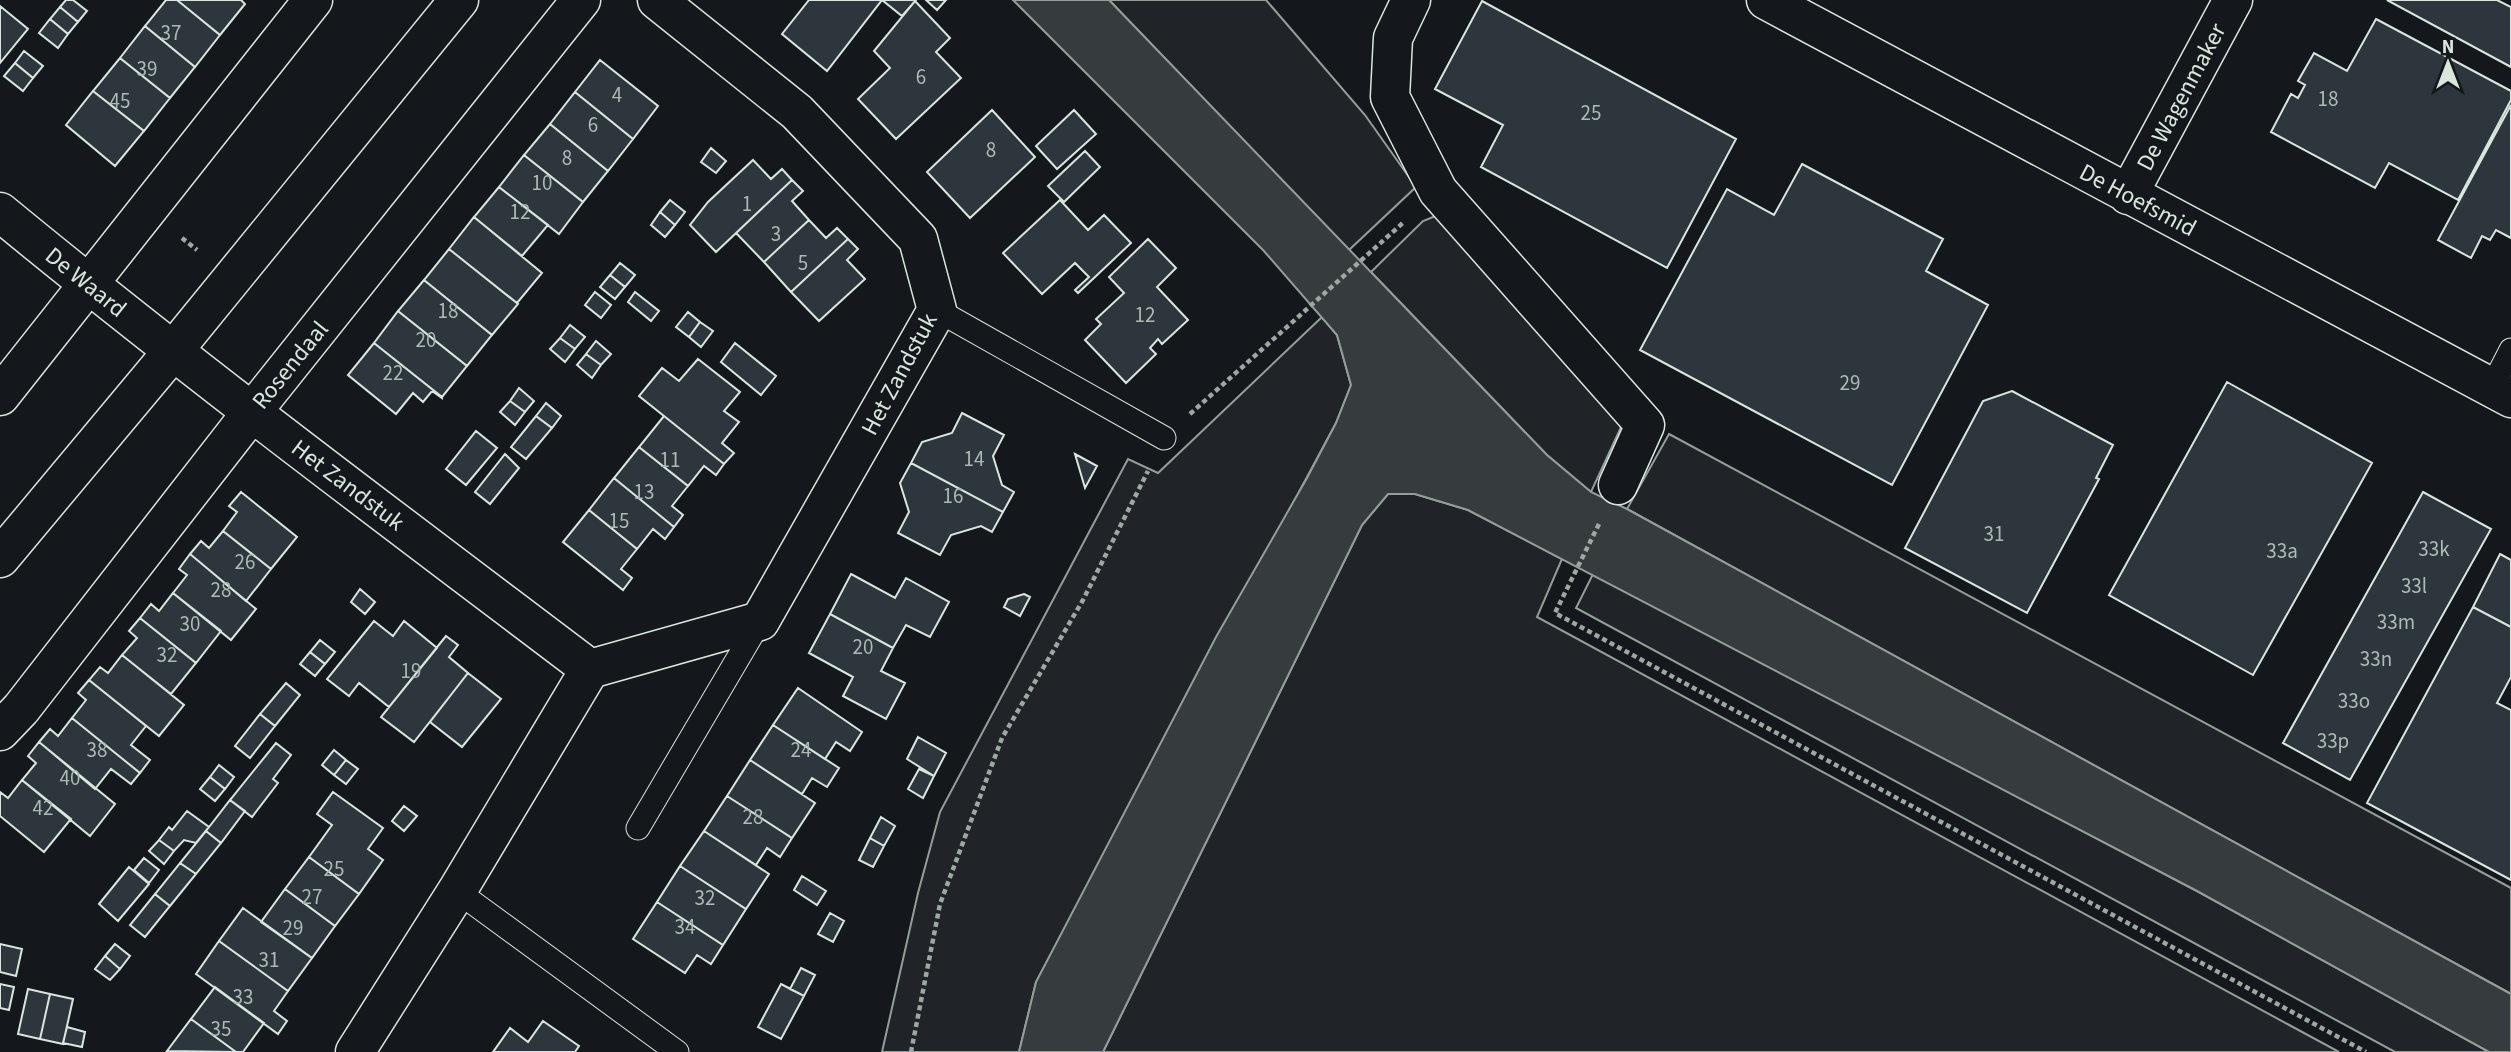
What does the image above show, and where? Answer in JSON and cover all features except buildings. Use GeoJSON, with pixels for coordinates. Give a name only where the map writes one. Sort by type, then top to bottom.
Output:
{"type":"FeatureCollection","features":[{"type":"Feature","properties":{"kind":"street"},"geometry":{"type":"LineString","coordinates":[[0,396],[313,0]]}},
{"type":"Feature","properties":{"kind":"street"},"geometry":{"type":"LineString","coordinates":[[0,558],[173,351],[459,0]]}},
{"type":"Feature","properties":{"kind":"street","name":"Rosendaal"},"geometry":{"type":"LineString","coordinates":[[0,731],[21,709],[252,412],[581,0]]}},
{"type":"Feature","properties":{"kind":"street","name":"Het Zandstuk"},"geometry":{"type":"LineString","coordinates":[[657,0],[797,112],[918,239],[937,310],[760,621]]}},
{"type":"Feature","properties":{"kind":"street"},"geometry":{"type":"LineString","coordinates":[[1411,0],[1393,38],[1390,97],[1438,191],[1645,425],[1618,485]]}},
{"type":"Feature","properties":{"kind":"street","name":"De Hoefsmid"},"geometry":{"type":"LineString","coordinates":[[1766,0],[2501,393]]}},
{"type":"Feature","properties":{"kind":"street","name":"De Wagenmaker"},"geometry":{"type":"LineString","coordinates":[[2128,195],[2234,0]]}},
{"type":"Feature","properties":{"kind":"street","name":"De Waard"},"geometry":{"type":"LineString","coordinates":[[0,212],[173,351]]}},
{"type":"Feature","properties":{"kind":"street","name":"Het Zandstuk"},"geometry":{"type":"LineString","coordinates":[[173,351],[590,669]]}},
{"type":"Feature","properties":{"kind":"street"},"geometry":{"type":"LineString","coordinates":[[355,1052],[457,891],[590,669],[760,621]]}},
{"type":"Feature","properties":{"kind":"lane"},"geometry":{"type":"LineString","coordinates":[[937,310],[1164,438]]}},
{"type":"Feature","properties":{"kind":"lane"},"geometry":{"type":"LineString","coordinates":[[2501,393],[2511,350]]}},
{"type":"Feature","properties":{"kind":"lane"},"geometry":{"type":"LineString","coordinates":[[638,828],[760,621]]}},
{"type":"Feature","properties":{"kind":"lane"},"geometry":{"type":"LineString","coordinates":[[457,891],[677,1052]]}},
{"type":"Feature","properties":{"kind":"path"},"geometry":{"type":"LineString","coordinates":[[911,1052],[940,904],[1002,738],[1083,600],[1164,438],[1438,191]]}},
{"type":"Feature","properties":{"kind":"path"},"geometry":{"type":"LineString","coordinates":[[1618,485],[1555,613],[2366,1052]]}},
{"type":"Feature","properties":{"kind":"shaded area"},"geometry":{"type":"Polygon","coordinates":[[[1013,0],[1109,0],[1547,455],[1591,492],[1627,509],[2511,994],[2511,1052],[2489,1052],[2197,891],[1468,510],[1415,494],[1388,494],[1362,525],[1103,1052],[1019,1052],[1036,982],[1216,637],[1307,478],[1336,423],[1351,385],[1337,335],[1263,250],[1013,0]]]}},
{"type":"Feature","properties":{"kind":"shaded area"},"geometry":{"type":"Polygon","coordinates":[[[1109,0],[1266,0],[1365,115],[1416,187],[1349,250],[1109,0]]]}},
{"type":"Feature","properties":{"kind":"shaded area"},"geometry":{"type":"Polygon","coordinates":[[[1438,215],[1622,425],[1591,492],[1547,455],[1371,272],[1423,221],[1438,215]]]}},
{"type":"Feature","properties":{"kind":"shaded area"},"geometry":{"type":"Polygon","coordinates":[[[1322,317],[1337,335],[1351,385],[1336,423],[1036,982],[1019,1052],[882,1052],[918,893],[940,812],[1128,459],[1158,473],[1322,317]]]}},
{"type":"Feature","properties":{"kind":"shaded area"},"geometry":{"type":"Polygon","coordinates":[[[1669,434],[2511,888],[2511,994],[1627,509],[1669,434]]]}},
{"type":"Feature","properties":{"kind":"shaded area"},"geometry":{"type":"Polygon","coordinates":[[[1388,494],[1415,494],[1468,510],[1562,559],[1537,617],[2339,1052],[1103,1052],[1362,525],[1388,494]]]}},
{"type":"Feature","properties":{"kind":"shaded area"},"geometry":{"type":"Polygon","coordinates":[[[1593,574],[2197,891],[2489,1052],[2395,1052],[1576,608],[1593,574]]]}}]}
